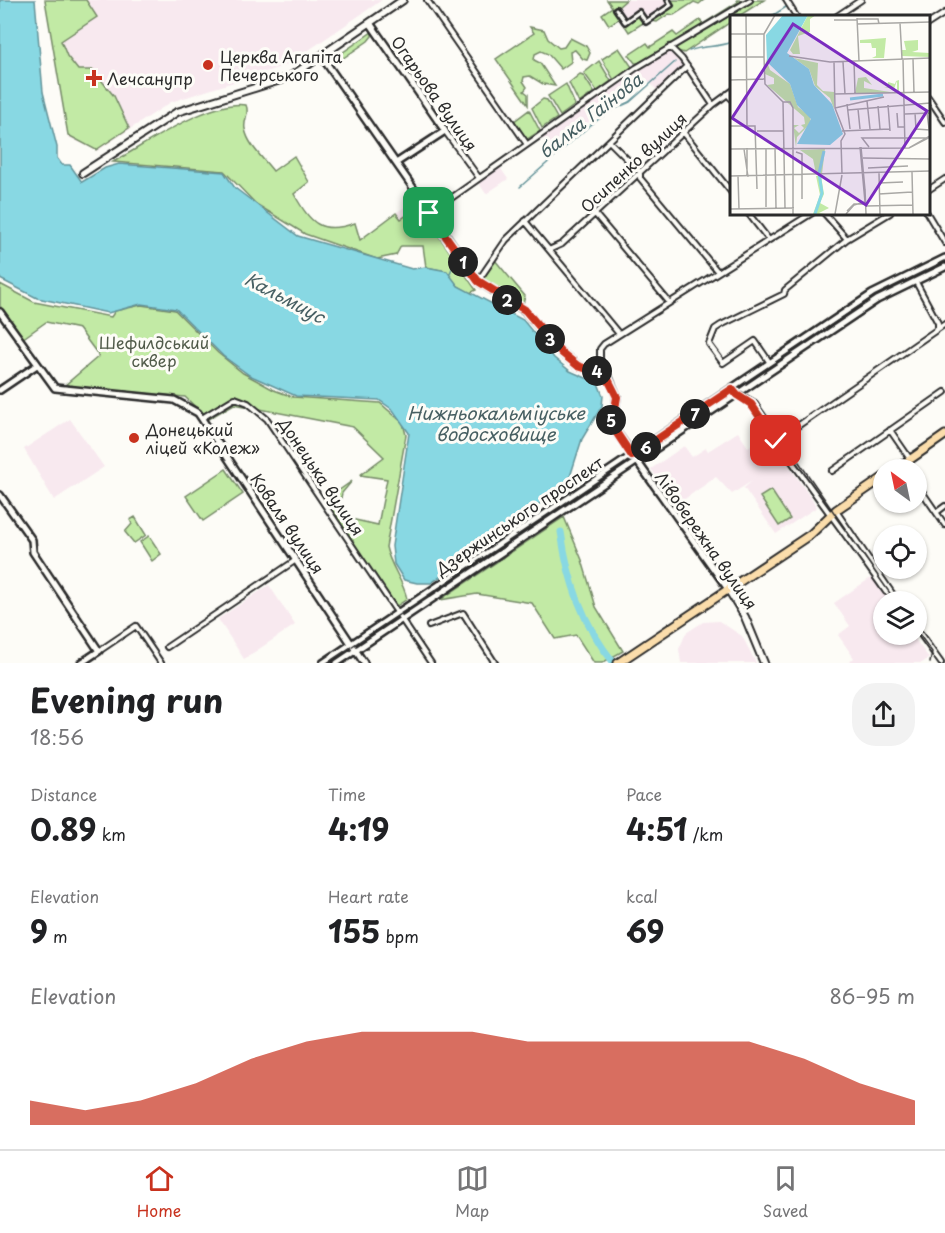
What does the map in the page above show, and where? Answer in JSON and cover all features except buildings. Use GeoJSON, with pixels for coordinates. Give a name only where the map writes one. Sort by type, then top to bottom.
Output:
{"type":"FeatureCollection","features":[{"type":"Feature","properties":{"kind":"main road"},"geometry":{"type":"LineString","coordinates":[[83,173],[177,111],[281,81],[322,57],[403,0]]}},
{"type":"Feature","properties":{"kind":"main road"},"geometry":{"type":"LineString","coordinates":[[910,459],[945,435]]}},
{"type":"Feature","properties":{"kind":"main road"},"geometry":{"type":"LineString","coordinates":[[618,663],[811,534],[834,513],[873,485]]}},
{"type":"Feature","properties":{"kind":"main road","name":"Лівобережна вулиця"},"geometry":{"type":"LineString","coordinates":[[728,589],[746,617],[764,663]]}},
{"type":"Feature","properties":{"kind":"street"},"geometry":{"type":"LineString","coordinates":[[427,0],[526,143]]}},
{"type":"Feature","properties":{"kind":"street"},"geometry":{"type":"LineString","coordinates":[[616,9],[625,22],[639,12],[646,22],[671,5],[668,0]]}},
{"type":"Feature","properties":{"kind":"street"},"geometry":{"type":"LineString","coordinates":[[429,213],[526,143],[670,47],[750,0]]}},
{"type":"Feature","properties":{"kind":"street"},"geometry":{"type":"LineString","coordinates":[[786,0],[795,15]]}},
{"type":"Feature","properties":{"kind":"street"},"geometry":{"type":"LineString","coordinates":[[838,15],[861,0]]}},
{"type":"Feature","properties":{"kind":"street"},"geometry":{"type":"LineString","coordinates":[[930,23],[945,13]]}},
{"type":"Feature","properties":{"kind":"street","name":"Огарьова вулиця"},"geometry":{"type":"LineString","coordinates":[[370,23],[479,178]]}},
{"type":"Feature","properties":{"kind":"street"},"geometry":{"type":"LineString","coordinates":[[670,47],[687,66],[713,105]]}},
{"type":"Feature","properties":{"kind":"street","name":"Лівобережна вулиця"},"geometry":{"type":"LineString","coordinates":[[322,57],[478,281],[525,310],[562,353],[587,369],[606,375],[614,387],[618,404],[612,426],[636,463],[728,589]]}},
{"type":"Feature","properties":{"kind":"street"},"geometry":{"type":"LineString","coordinates":[[478,281],[506,240],[687,66]]}},
{"type":"Feature","properties":{"kind":"street","name":"Осипенко вулиця"},"geometry":{"type":"LineString","coordinates":[[551,249],[562,244],[683,132],[730,92]]}},
{"type":"Feature","properties":{"kind":"street"},"geometry":{"type":"LineString","coordinates":[[930,101],[945,122]]}},
{"type":"Feature","properties":{"kind":"street"},"geometry":{"type":"LineString","coordinates":[[396,163],[445,130]]}},
{"type":"Feature","properties":{"kind":"street"},"geometry":{"type":"LineString","coordinates":[[683,132],[730,191]]}},
{"type":"Feature","properties":{"kind":"street"},"geometry":{"type":"LineString","coordinates":[[610,142],[640,172],[640,178],[718,272]]}},
{"type":"Feature","properties":{"kind":"street"},"geometry":{"type":"LineString","coordinates":[[930,189],[945,179]]}},
{"type":"Feature","properties":{"kind":"street"},"geometry":{"type":"LineString","coordinates":[[595,214],[669,303]]}},
{"type":"Feature","properties":{"kind":"street"},"geometry":{"type":"LineString","coordinates":[[749,214],[769,240]]}},
{"type":"Feature","properties":{"kind":"street"},"geometry":{"type":"LineString","coordinates":[[587,369],[600,360],[601,347],[619,334],[810,214]]}},
{"type":"Feature","properties":{"kind":"street"},"geometry":{"type":"LineString","coordinates":[[825,214],[847,239]]}},
{"type":"Feature","properties":{"kind":"street"},"geometry":{"type":"LineString","coordinates":[[770,363],[755,341],[723,363],[709,344],[715,329],[784,294],[785,290],[847,239],[888,214]]}},
{"type":"Feature","properties":{"kind":"street"},"geometry":{"type":"LineString","coordinates":[[928,214],[945,243]]}},
{"type":"Feature","properties":{"kind":"street"},"geometry":{"type":"LineString","coordinates":[[525,221],[551,249],[619,334]]}},
{"type":"Feature","properties":{"kind":"street","name":"Дзержинського проспект"},"geometry":{"type":"LineString","coordinates":[[323,663],[873,294],[945,258]]}},
{"type":"Feature","properties":{"kind":"street","name":"Дзержинського проспект"},"geometry":{"type":"LineString","coordinates":[[337,663],[877,300],[945,267]]}},
{"type":"Feature","properties":{"kind":"street"},"geometry":{"type":"LineString","coordinates":[[917,284],[938,323],[938,328]]}},
{"type":"Feature","properties":{"kind":"street"},"geometry":{"type":"LineString","coordinates":[[0,312],[50,384],[62,391],[174,400],[193,409],[202,418]]}},
{"type":"Feature","properties":{"kind":"street"},"geometry":{"type":"LineString","coordinates":[[776,441],[945,324]]}},
{"type":"Feature","properties":{"kind":"street"},"geometry":{"type":"LineString","coordinates":[[0,390],[37,365]]}},
{"type":"Feature","properties":{"kind":"street"},"geometry":{"type":"LineString","coordinates":[[732,389],[751,404],[811,491],[834,513],[888,591]]}},
{"type":"Feature","properties":{"kind":"street"},"geometry":{"type":"LineString","coordinates":[[832,471],[945,392]]}},
{"type":"Feature","properties":{"kind":"street","name":"Донецька вулиця"},"geometry":{"type":"LineString","coordinates":[[202,418],[235,398],[248,403],[267,418],[397,613]]}},
{"type":"Feature","properties":{"kind":"street","name":"Коваля вулиця"},"geometry":{"type":"LineString","coordinates":[[202,418],[352,644]]}},
{"type":"Feature","properties":{"kind":"street"},"geometry":{"type":"LineString","coordinates":[[890,430],[910,459]]}},
{"type":"Feature","properties":{"kind":"street"},"geometry":{"type":"LineString","coordinates":[[0,495],[32,540],[33,552],[99,651]]}},
{"type":"Feature","properties":{"kind":"street"},"geometry":{"type":"LineString","coordinates":[[927,498],[945,525]]}},
{"type":"Feature","properties":{"kind":"street"},"geometry":{"type":"LineString","coordinates":[[937,512],[945,506]]}},
{"type":"Feature","properties":{"kind":"street"},"geometry":{"type":"LineString","coordinates":[[167,647],[297,560]]}},
{"type":"Feature","properties":{"kind":"street"},"geometry":{"type":"LineString","coordinates":[[397,613],[431,663]]}},
{"type":"Feature","properties":{"kind":"street"},"geometry":{"type":"LineString","coordinates":[[429,626],[463,613],[495,663]]}},
{"type":"Feature","properties":{"kind":"street"},"geometry":{"type":"LineString","coordinates":[[81,663],[136,626],[161,663]]}},
{"type":"Feature","properties":{"kind":"street"},"geometry":{"type":"LineString","coordinates":[[927,643],[941,663]]}},
{"type":"Feature","properties":{"kind":"street"},"geometry":{"type":"LineString","coordinates":[[352,644],[364,663]]}},
{"type":"Feature","properties":{"kind":"street"},"geometry":{"type":"LineString","coordinates":[[932,662],[938,658]]}},
{"type":"Feature","properties":{"kind":"shaded area"},"geometry":{"type":"Polygon","coordinates":[[[83,0],[382,0],[287,65],[171,102],[97,151],[68,137],[54,42],[83,0]]]}},
{"type":"Feature","properties":{"kind":"shaded area"},"geometry":{"type":"Polygon","coordinates":[[[607,0],[681,0],[629,32],[607,0]]]}},
{"type":"Feature","properties":{"kind":"shaded area"},"geometry":{"type":"Polygon","coordinates":[[[668,52],[681,59],[685,67],[660,93],[648,81],[550,149],[541,136],[668,52]]]}},
{"type":"Feature","properties":{"kind":"shaded area"},"geometry":{"type":"Polygon","coordinates":[[[499,166],[508,179],[486,194],[478,182],[499,166]]]}},
{"type":"Feature","properties":{"kind":"shaded area"},"geometry":{"type":"Polygon","coordinates":[[[416,199],[432,223],[405,241],[387,219],[416,199]]]}},
{"type":"Feature","properties":{"kind":"shaded area"},"geometry":{"type":"Polygon","coordinates":[[[70,419],[104,467],[54,500],[24,449],[70,419]]]}},
{"type":"Feature","properties":{"kind":"shaded area"},"geometry":{"type":"Polygon","coordinates":[[[738,432],[748,447],[767,434],[817,507],[776,534],[744,488],[752,481],[732,494],[716,477],[676,505],[651,469],[684,446],[692,457],[706,448],[708,451],[738,432]]]}},
{"type":"Feature","properties":{"kind":"shaded area"},"geometry":{"type":"Polygon","coordinates":[[[872,577],[882,591],[873,591],[873,645],[919,645],[929,658],[922,663],[848,663],[854,658],[838,635],[850,626],[834,603],[872,577]]]}},
{"type":"Feature","properties":{"kind":"shaded area"},"geometry":{"type":"Polygon","coordinates":[[[269,585],[295,625],[244,659],[218,619],[269,585]]]}},
{"type":"Feature","properties":{"kind":"shaded area"},"geometry":{"type":"Polygon","coordinates":[[[719,621],[742,636],[756,663],[681,663],[679,649],[686,633],[703,622],[719,621]]]}},
{"type":"Feature","properties":{"kind":"green space"},"geometry":{"type":"Polygon","coordinates":[[[45,0],[86,0],[97,17],[61,41],[67,56],[78,70],[93,70],[114,96],[129,128],[96,150],[68,135],[45,0]]]}},
{"type":"Feature","properties":{"kind":"green space"},"geometry":{"type":"Polygon","coordinates":[[[607,0],[626,0],[617,8],[626,22],[637,15],[643,23],[629,32],[620,18],[609,25],[602,14],[612,7],[607,0]]]}},
{"type":"Feature","properties":{"kind":"green space"},"geometry":{"type":"Polygon","coordinates":[[[671,0],[704,0],[699,4],[694,2],[674,15],[669,14],[657,22],[651,21],[674,5],[671,0]]]}},
{"type":"Feature","properties":{"kind":"green space"},"geometry":{"type":"Polygon","coordinates":[[[737,0],[742,0],[739,4],[639,63],[635,63],[629,55],[647,43],[650,47],[673,32],[677,36],[700,20],[703,24],[738,2],[737,0]]]}},
{"type":"Feature","properties":{"kind":"green space"},"geometry":{"type":"Polygon","coordinates":[[[754,0],[764,0],[741,15],[730,15],[754,0]]]}},
{"type":"Feature","properties":{"kind":"green space"},"geometry":{"type":"Polygon","coordinates":[[[730,15],[730,22],[684,53],[675,50],[674,47],[730,15]]]}},
{"type":"Feature","properties":{"kind":"green space"},"geometry":{"type":"Polygon","coordinates":[[[530,27],[544,30],[548,39],[559,48],[564,47],[570,38],[586,46],[590,53],[587,60],[575,50],[570,52],[571,62],[561,69],[548,54],[541,51],[535,54],[534,60],[540,63],[555,86],[543,84],[530,76],[524,77],[523,81],[527,87],[524,91],[528,94],[528,105],[496,59],[534,33],[530,27]]]}},
{"type":"Feature","properties":{"kind":"green space"},"geometry":{"type":"Polygon","coordinates":[[[372,32],[368,41],[336,63],[329,62],[372,32]]]}},
{"type":"Feature","properties":{"kind":"green space"},"geometry":{"type":"Polygon","coordinates":[[[619,48],[632,67],[614,80],[602,59],[619,48]]]}},
{"type":"Feature","properties":{"kind":"green space"},"geometry":{"type":"Polygon","coordinates":[[[599,61],[611,81],[597,91],[584,73],[599,61]]]}},
{"type":"Feature","properties":{"kind":"green space"},"geometry":{"type":"Polygon","coordinates":[[[580,74],[594,92],[579,103],[569,83],[580,74]]]}},
{"type":"Feature","properties":{"kind":"green space"},"geometry":{"type":"Polygon","coordinates":[[[566,84],[575,105],[560,116],[548,96],[566,84]]]}},
{"type":"Feature","properties":{"kind":"green space"},"geometry":{"type":"Polygon","coordinates":[[[543,99],[547,100],[557,118],[542,128],[532,108],[543,99]]]}},
{"type":"Feature","properties":{"kind":"green space"},"geometry":{"type":"Polygon","coordinates":[[[231,105],[246,105],[247,135],[273,171],[294,156],[309,182],[294,194],[312,220],[325,227],[334,228],[355,223],[360,240],[396,213],[401,219],[419,207],[476,290],[470,293],[458,286],[445,271],[426,267],[423,246],[401,246],[396,255],[377,259],[305,234],[256,204],[224,171],[113,162],[197,116],[231,105]]]}},
{"type":"Feature","properties":{"kind":"green space"},"geometry":{"type":"Polygon","coordinates":[[[529,110],[540,131],[526,140],[513,122],[529,110]]]}},
{"type":"Feature","properties":{"kind":"green space"},"geometry":{"type":"Polygon","coordinates":[[[494,259],[525,296],[523,304],[481,279],[494,259]]]}},
{"type":"Feature","properties":{"kind":"green space","name":"Шефилдський сквер"},"geometry":{"type":"Polygon","coordinates":[[[0,284],[34,302],[111,317],[115,311],[141,305],[175,310],[218,353],[243,373],[274,390],[293,397],[380,403],[403,423],[406,435],[386,547],[407,599],[395,607],[324,501],[352,481],[342,493],[337,516],[378,525],[387,479],[360,475],[384,457],[353,427],[234,404],[208,419],[185,397],[64,386],[99,356],[79,329],[46,322],[22,339],[0,306],[0,284]]]}},
{"type":"Feature","properties":{"kind":"green space"},"geometry":{"type":"Polygon","coordinates":[[[226,469],[243,494],[203,521],[186,496],[226,469]]]}},
{"type":"Feature","properties":{"kind":"green space"},"geometry":{"type":"Polygon","coordinates":[[[771,490],[790,519],[779,526],[760,497],[771,490]]]}},
{"type":"Feature","properties":{"kind":"green space"},"geometry":{"type":"Polygon","coordinates":[[[135,517],[146,535],[134,543],[125,532],[132,524],[130,520],[135,517]]]}},
{"type":"Feature","properties":{"kind":"green space"},"geometry":{"type":"Polygon","coordinates":[[[564,517],[582,560],[596,607],[623,651],[602,663],[594,663],[576,635],[555,639],[532,603],[477,594],[440,600],[564,517]]]}},
{"type":"Feature","properties":{"kind":"green space"},"geometry":{"type":"Polygon","coordinates":[[[149,536],[161,554],[152,561],[140,542],[149,536]]]}},
{"type":"Feature","properties":{"kind":"water","name":"Нижньокальміуське водосховище"},"geometry":{"type":"Polygon","coordinates":[[[0,0],[35,0],[43,92],[57,147],[57,158],[62,165],[70,165],[82,182],[105,168],[119,164],[224,172],[235,188],[298,236],[412,269],[426,267],[447,271],[458,286],[523,320],[554,358],[570,371],[598,383],[603,396],[602,406],[582,439],[569,480],[548,495],[545,501],[541,502],[524,520],[431,583],[404,580],[394,564],[392,546],[409,433],[393,410],[379,400],[296,396],[249,375],[223,356],[176,309],[141,304],[108,313],[37,298],[0,279],[0,0]]]}},
{"type":"Feature","properties":{"kind":"waterway"},"geometry":{"type":"LineString","coordinates":[[774,15],[786,7]]}},
{"type":"Feature","properties":{"kind":"waterway"},"geometry":{"type":"LineString","coordinates":[[689,51],[730,43]]}},
{"type":"Feature","properties":{"kind":"waterway","name":"балка Гаїнова"},"geometry":{"type":"LineString","coordinates":[[520,187],[588,127],[610,111],[630,102],[675,62]]}},
{"type":"Feature","properties":{"kind":"waterway"},"geometry":{"type":"LineString","coordinates":[[450,273],[456,259]]}},
{"type":"Feature","properties":{"kind":"waterway"},"geometry":{"type":"LineString","coordinates":[[561,532],[578,601],[593,633],[614,663]]}},
{"type":"Feature","properties":{"kind":"tram line"},"geometry":{"type":"LineString","coordinates":[[327,663],[874,296],[945,261]]}},
{"type":"Feature","properties":{"kind":"tram line"},"geometry":{"type":"LineString","coordinates":[[729,394],[742,392],[756,400],[888,591]]}},
{"type":"Feature","properties":{"kind":"tram line"},"geometry":{"type":"LineString","coordinates":[[927,645],[932,652],[930,663]]}},
{"type":"Feature","properties":{"kind":"place","name":"Церква Агапіта Печерського"},"geometry":{"type":"Point","coordinates":[208,65]}},
{"type":"Feature","properties":{"kind":"place","name":"Лечсанупр"},"geometry":{"type":"Point","coordinates":[94,78]}},
{"type":"Feature","properties":{"kind":"place","name":"Донецький ліцей «Колеж»"},"geometry":{"type":"Point","coordinates":[134,438]}},
{"type":"Feature","properties":{"kind":"route"},"geometry":{"type":"LineString","coordinates":[[429,213],[467,268],[483,286],[525,310],[562,353],[578,366],[603,373],[609,378],[618,404],[611,421],[612,426],[632,456],[732,389],[751,404],[776,441]]}},
{"type":"Feature","properties":{"kind":"water label","name":"Кальмиус"},"geometry":{"type":"Point","coordinates":[285,297]}}]}
